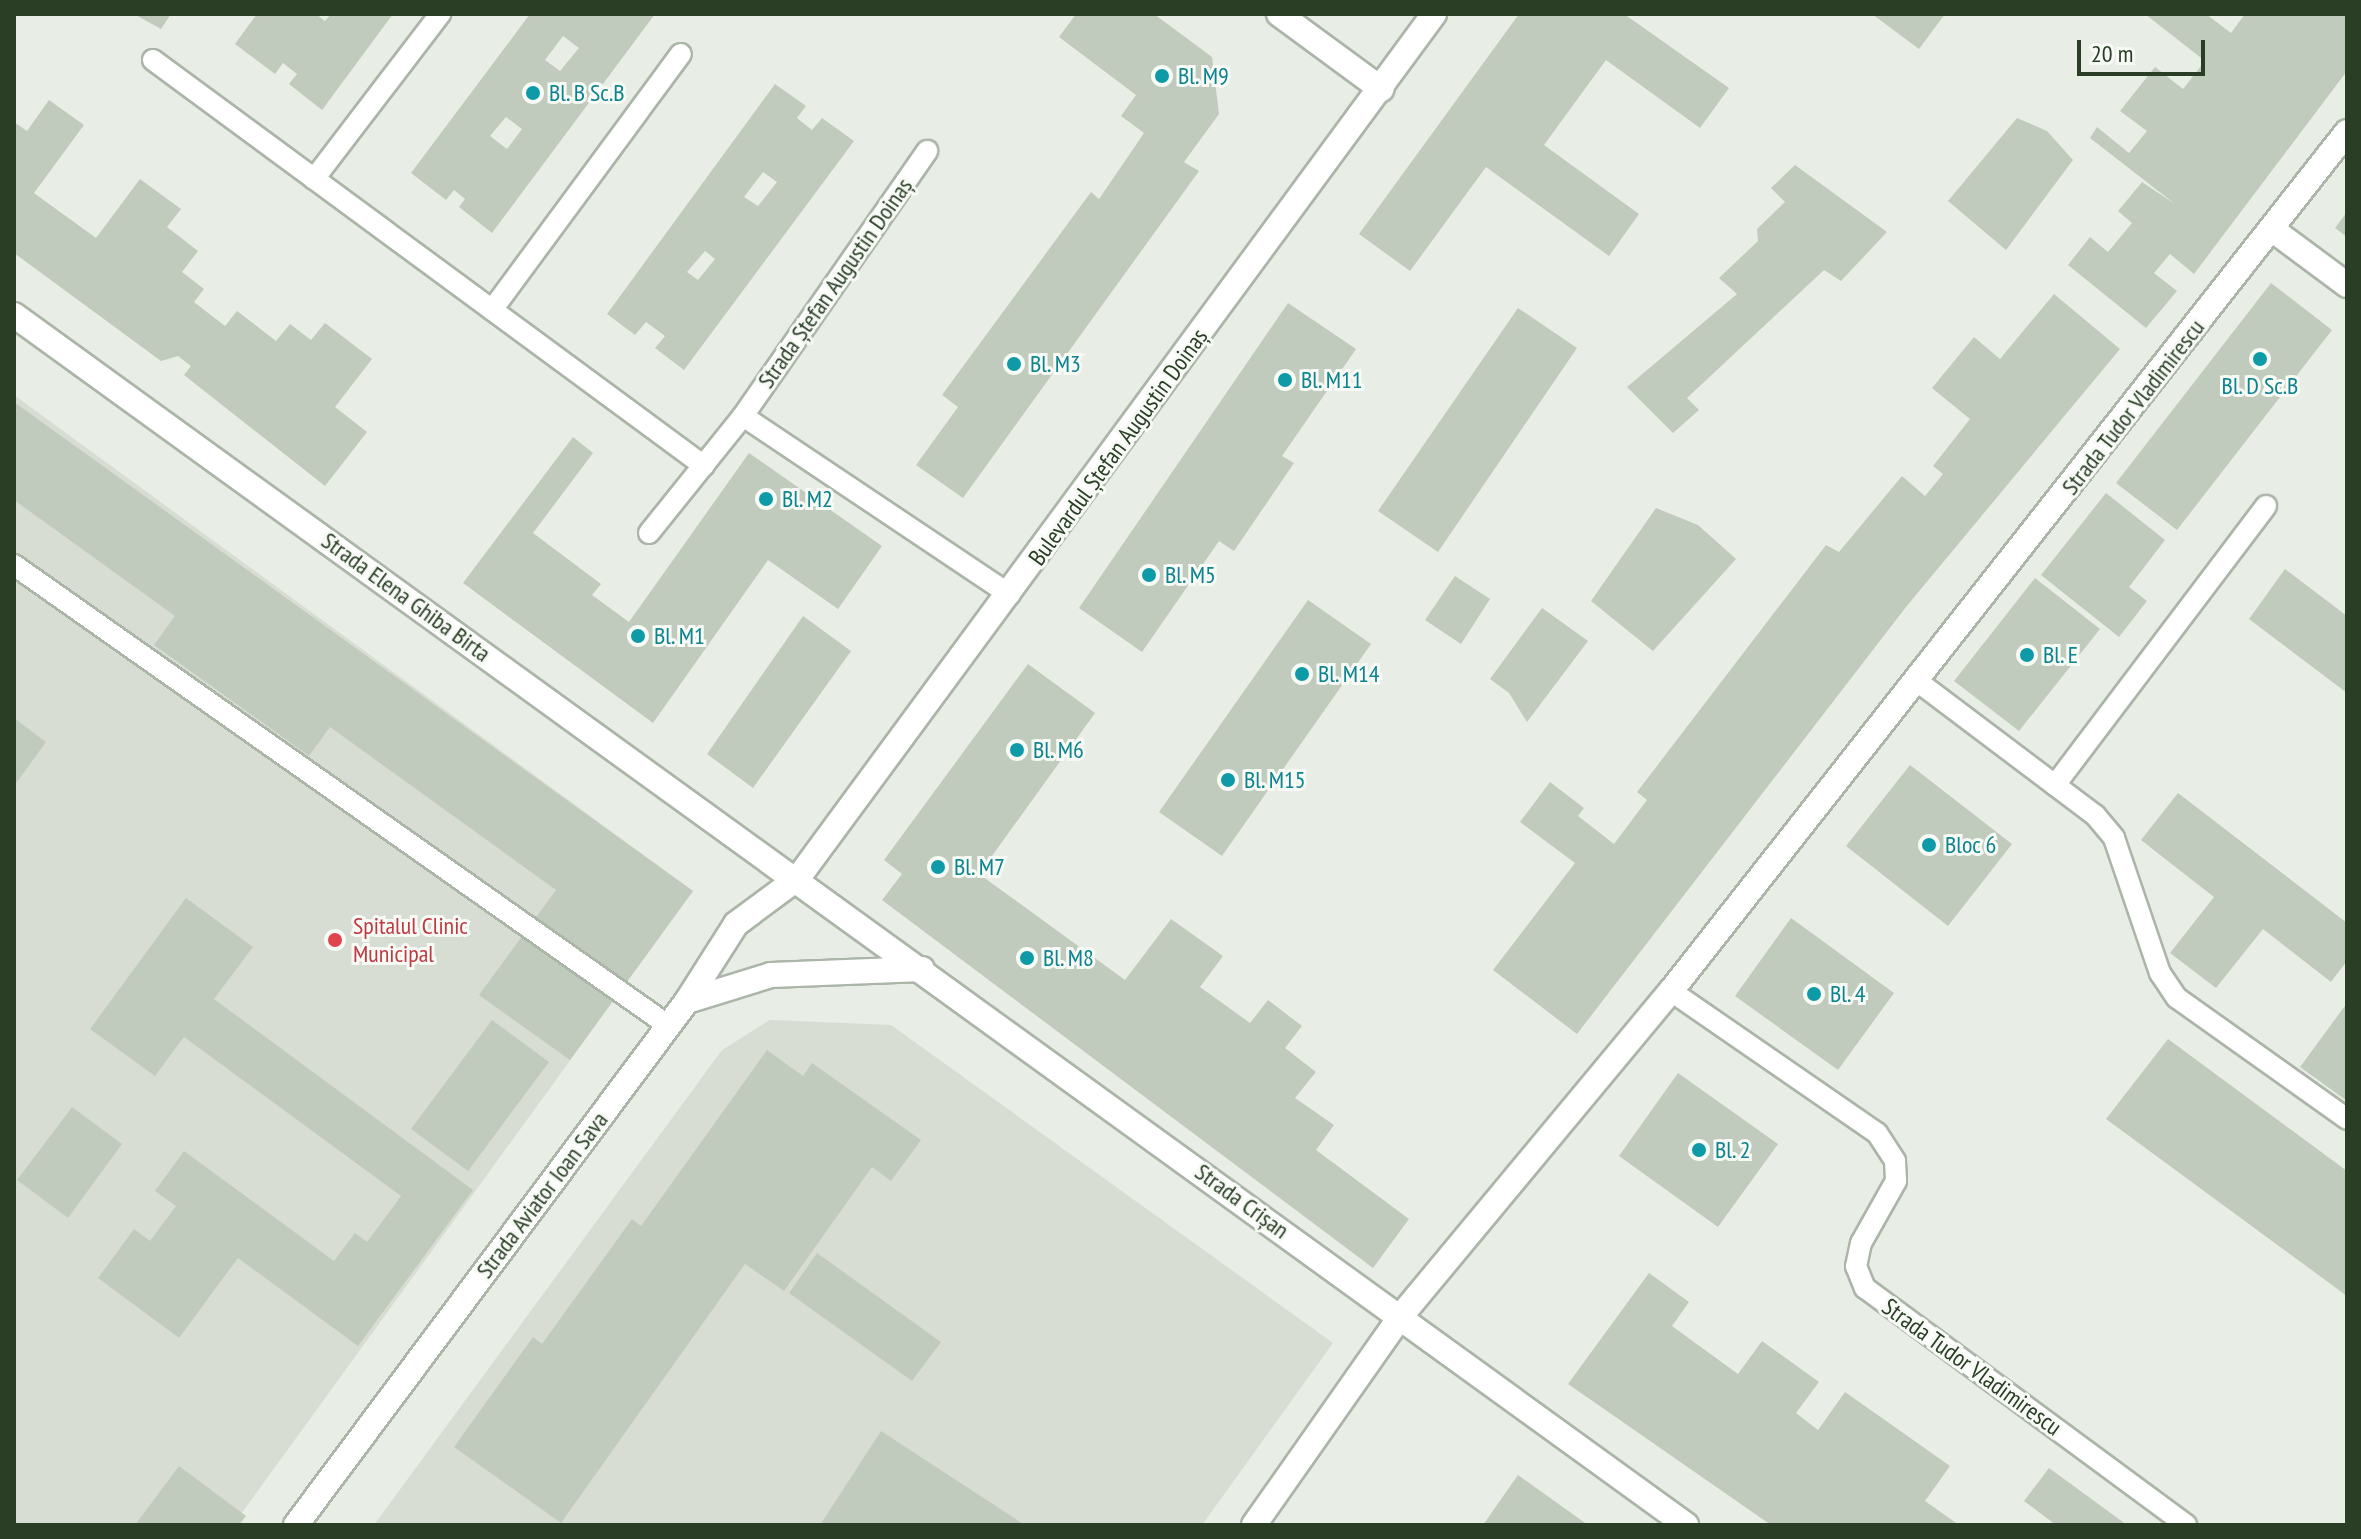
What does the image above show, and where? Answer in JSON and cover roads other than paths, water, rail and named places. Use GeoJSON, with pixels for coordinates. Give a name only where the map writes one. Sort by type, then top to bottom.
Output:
{"type":"FeatureCollection","features":[{"type":"Feature","properties":{"kind":"main road"},"geometry":{"type":"LineString","coordinates":[[1279,14],[1381,89]]}},
{"type":"Feature","properties":{"kind":"main road","name":"Bulevardul Ștefan Augustin Doinaș"},"geometry":{"type":"LineString","coordinates":[[798,878],[1010,595],[1434,14]]}},
{"type":"Feature","properties":{"kind":"main road","name":"Strada Tudor Vladimirescu"},"geometry":{"type":"LineString","coordinates":[[1254,1525],[1400,1317],[1671,991],[2273,230],[2347,132]]}},
{"type":"Feature","properties":{"kind":"main road"},"geometry":{"type":"LineString","coordinates":[[2273,230],[2347,285]]}},
{"type":"Feature","properties":{"kind":"main road","name":"Strada Elena Ghiba Birta"},"geometry":{"type":"LineString","coordinates":[[14,315],[798,878]]}},
{"type":"Feature","properties":{"kind":"main road","name":"Strada Crișan"},"geometry":{"type":"LineString","coordinates":[[798,878],[1686,1525]]}},
{"type":"Feature","properties":{"kind":"main road","name":"Strada Aviator Ioan Sava"},"geometry":{"type":"LineString","coordinates":[[296,1525],[669,1026],[736,924],[798,878]]}},
{"type":"Feature","properties":{"kind":"main road"},"geometry":{"type":"LineString","coordinates":[[687,1001],[771,975],[922,969]]}},
{"type":"Feature","properties":{"kind":"lane"},"geometry":{"type":"LineString","coordinates":[[314,179],[440,14]]}},
{"type":"Feature","properties":{"kind":"lane"},"geometry":{"type":"LineString","coordinates":[[492,310],[681,54]]}},
{"type":"Feature","properties":{"kind":"lane"},"geometry":{"type":"LineString","coordinates":[[153,60],[704,466]]}},
{"type":"Feature","properties":{"kind":"lane","name":"Strada Ștefan Augustin Doinaș"},"geometry":{"type":"LineString","coordinates":[[649,533],[743,416],[927,151]]}},
{"type":"Feature","properties":{"kind":"lane"},"geometry":{"type":"LineString","coordinates":[[743,416],[1010,595]]}},
{"type":"Feature","properties":{"kind":"lane"},"geometry":{"type":"LineString","coordinates":[[2055,785],[2266,506]]}},
{"type":"Feature","properties":{"kind":"lane"},"geometry":{"type":"LineString","coordinates":[[14,565],[669,1026]]}},
{"type":"Feature","properties":{"kind":"lane"},"geometry":{"type":"LineString","coordinates":[[1917,681],[2095,815],[2114,838],[2160,973],[2177,998],[2347,1119]]}},
{"type":"Feature","properties":{"kind":"lane","name":"Strada Tudor Vladimirescu"},"geometry":{"type":"LineString","coordinates":[[1671,991],[1877,1133],[1895,1161],[1896,1181],[1861,1243],[1856,1266],[1865,1288],[2186,1525]]}},
{"type":"Feature","properties":{"kind":"place","name":"Bl. M9"},"geometry":{"type":"Point","coordinates":[1162,76]}},
{"type":"Feature","properties":{"kind":"place","name":"Bl. B Sc.B"},"geometry":{"type":"Point","coordinates":[533,93]}},
{"type":"Feature","properties":{"kind":"place","name":"Bl. D Sc.B"},"geometry":{"type":"Point","coordinates":[2260,359]}},
{"type":"Feature","properties":{"kind":"place","name":"Bl. M3"},"geometry":{"type":"Point","coordinates":[1014,364]}},
{"type":"Feature","properties":{"kind":"place","name":"Bl. M11"},"geometry":{"type":"Point","coordinates":[1285,380]}},
{"type":"Feature","properties":{"kind":"place","name":"Bl. M2"},"geometry":{"type":"Point","coordinates":[766,499]}},
{"type":"Feature","properties":{"kind":"place","name":"Bl. M5"},"geometry":{"type":"Point","coordinates":[1149,575]}},
{"type":"Feature","properties":{"kind":"place","name":"Bl. M1"},"geometry":{"type":"Point","coordinates":[638,636]}},
{"type":"Feature","properties":{"kind":"place","name":"Bl. E"},"geometry":{"type":"Point","coordinates":[2027,655]}},
{"type":"Feature","properties":{"kind":"place","name":"Bl. M14"},"geometry":{"type":"Point","coordinates":[1302,674]}},
{"type":"Feature","properties":{"kind":"place","name":"Bl. M6"},"geometry":{"type":"Point","coordinates":[1017,750]}},
{"type":"Feature","properties":{"kind":"place","name":"Bl. M15"},"geometry":{"type":"Point","coordinates":[1228,780]}},
{"type":"Feature","properties":{"kind":"place","name":"Bloc 6"},"geometry":{"type":"Point","coordinates":[1929,845]}},
{"type":"Feature","properties":{"kind":"place","name":"Bl. M7"},"geometry":{"type":"Point","coordinates":[938,867]}},
{"type":"Feature","properties":{"kind":"place","name":"Spitalul Clinic Municipal"},"geometry":{"type":"Point","coordinates":[335,940]}},
{"type":"Feature","properties":{"kind":"place","name":"Bl. M8"},"geometry":{"type":"Point","coordinates":[1027,958]}},
{"type":"Feature","properties":{"kind":"place","name":"Bl. 4"},"geometry":{"type":"Point","coordinates":[1814,994]}},
{"type":"Feature","properties":{"kind":"place","name":"Bl. 2"},"geometry":{"type":"Point","coordinates":[1699,1150]}}]}
